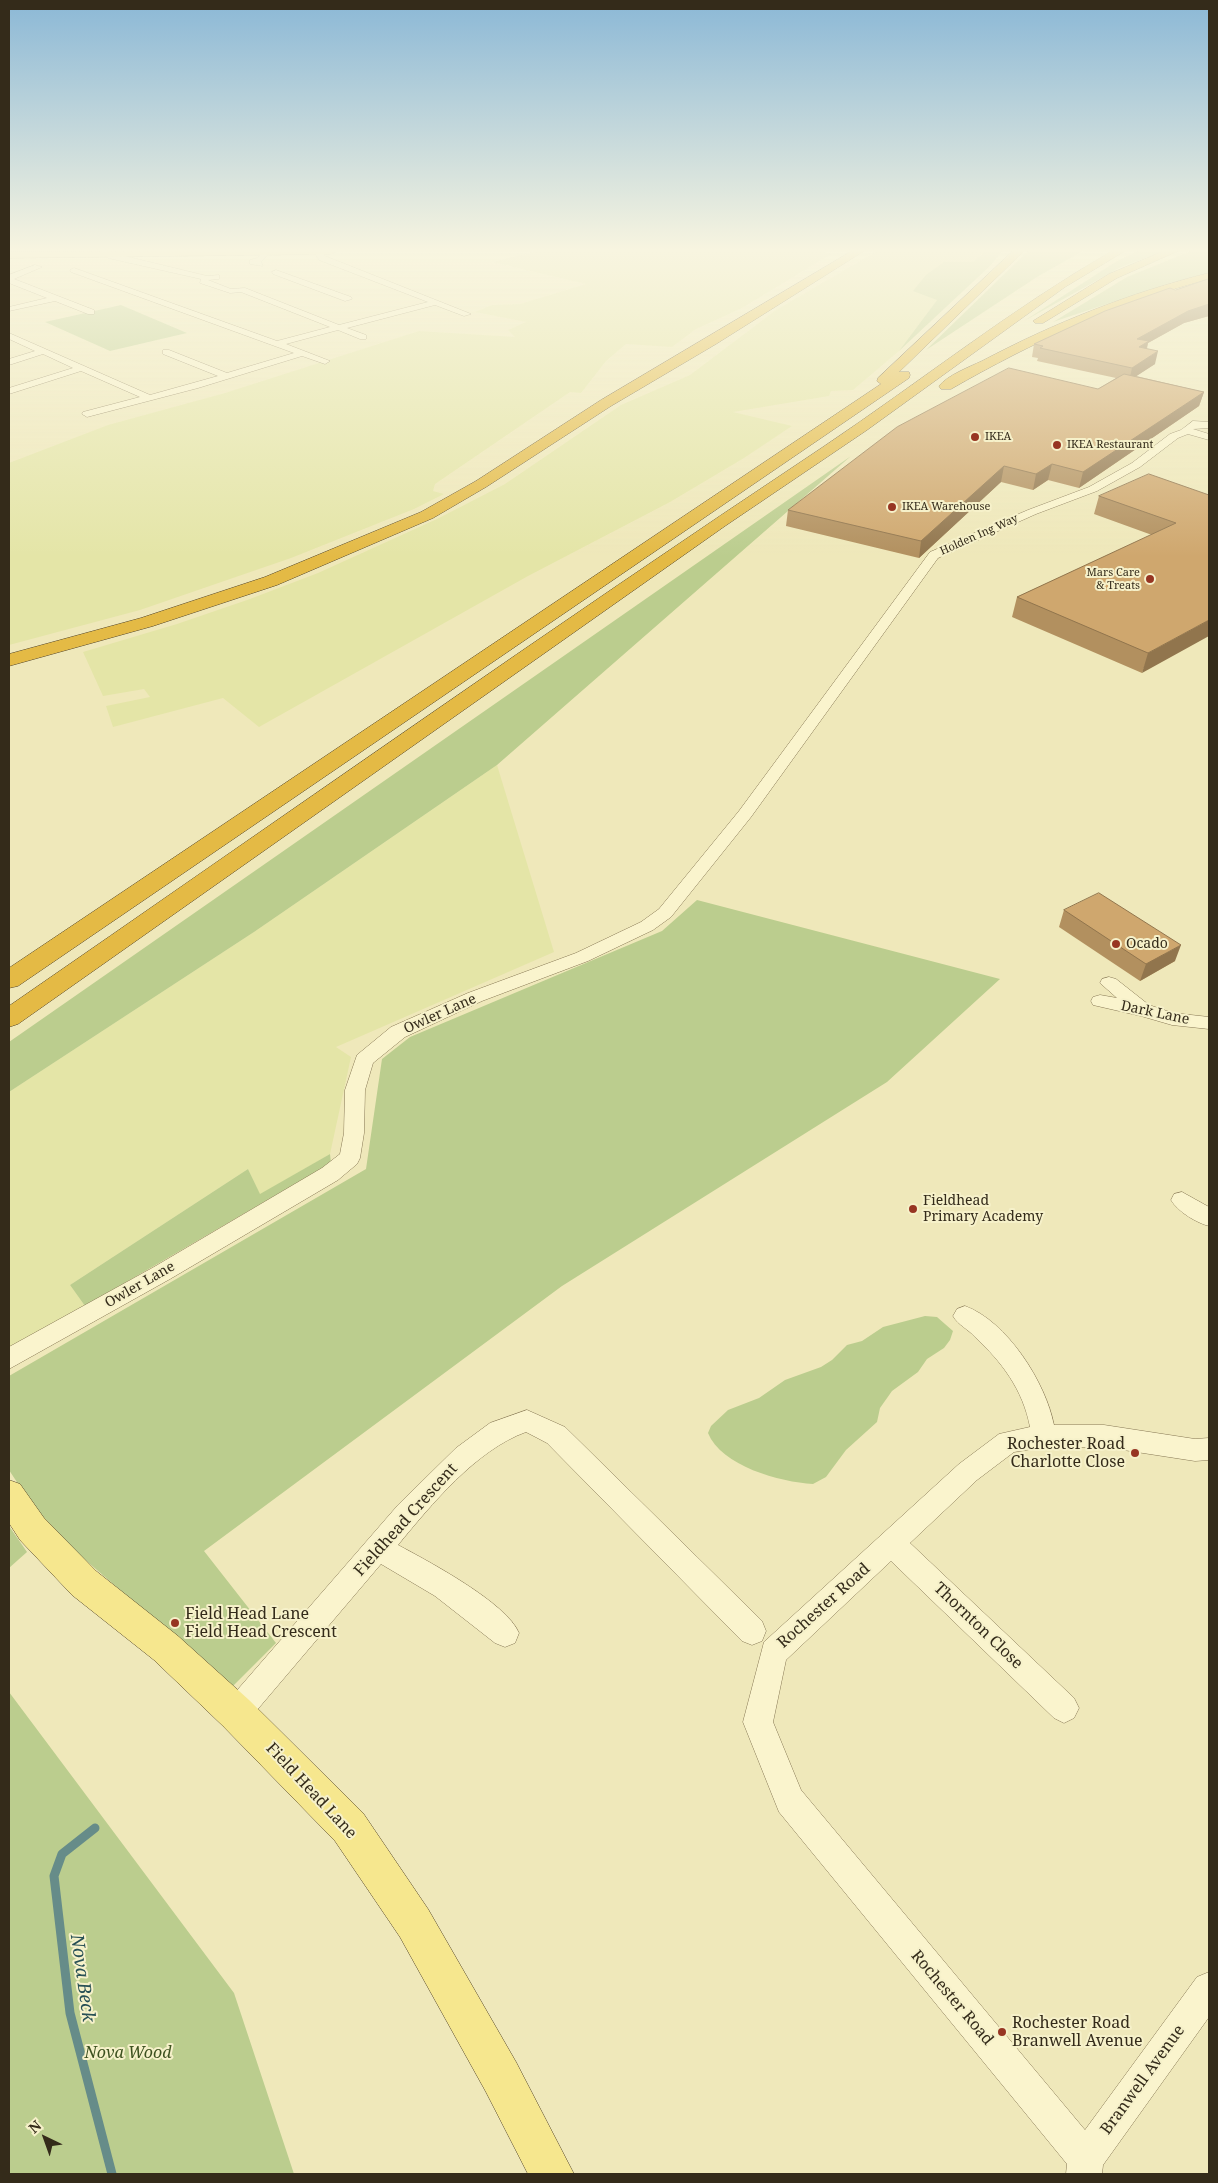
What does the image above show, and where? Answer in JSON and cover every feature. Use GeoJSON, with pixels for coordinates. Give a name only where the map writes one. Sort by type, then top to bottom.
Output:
{"type":"FeatureCollection","features":[{"type":"Feature","properties":{"kind":"highway"},"geometry":{"type":"LineString","coordinates":[[9,660],[120,630],[271,581],[427,515],[480,484],[606,403],[692,353]]}},
{"type":"Feature","properties":{"kind":"highway"},"geometry":{"type":"LineString","coordinates":[[862,402],[913,353]]}},
{"type":"Feature","properties":{"kind":"highway"},"geometry":{"type":"LineString","coordinates":[[9,1018],[862,427],[966,353]]}},
{"type":"Feature","properties":{"kind":"highway"},"geometry":{"type":"LineString","coordinates":[[862,427],[985,353]]}},
{"type":"Feature","properties":{"kind":"highway"},"geometry":{"type":"LineString","coordinates":[[606,603],[684,558],[935,393],[1005,353]]}},
{"type":"Feature","properties":{"kind":"highway"},"geometry":{"type":"LineString","coordinates":[[9,980],[920,364]]}},
{"type":"Feature","properties":{"kind":"main road","name":"Field Head Lane"},"geometry":{"type":"LineString","coordinates":[[9,1495],[32,1529],[84,1583],[166,1648],[236,1713],[349,1827],[414,1923],[501,2077],[552,2174]]}},
{"type":"Feature","properties":{"kind":"street"},"geometry":{"type":"LineString","coordinates":[[9,362],[37,353]]}},
{"type":"Feature","properties":{"kind":"street"},"geometry":{"type":"LineString","coordinates":[[47,353],[150,398]]}},
{"type":"Feature","properties":{"kind":"street"},"geometry":{"type":"LineString","coordinates":[[168,353],[226,376]]}},
{"type":"Feature","properties":{"kind":"street"},"geometry":{"type":"LineString","coordinates":[[87,414],[150,398],[302,353],[326,361]]}},
{"type":"Feature","properties":{"kind":"street"},"geometry":{"type":"LineString","coordinates":[[9,390],[81,368]]}},
{"type":"Feature","properties":{"kind":"street","name":"Holden Ing Way"},"geometry":{"type":"LineString","coordinates":[[1191,433],[1186,427],[1204,424],[1209,416]]}},
{"type":"Feature","properties":{"kind":"street","name":"Holden Ing Way"},"geometry":{"type":"LineString","coordinates":[[797,740],[934,554],[1026,514],[1093,489],[1136,465],[1174,436],[1191,433],[1209,437]]}},
{"type":"Feature","properties":{"kind":"street","name":"Owler Lane"},"geometry":{"type":"LineString","coordinates":[[9,1359],[162,1273],[321,1179],[350,1158],[354,1133],[356,1090],[364,1060],[398,1032],[474,997],[582,957],[647,926],[666,913],[745,814],[797,740]]}},
{"type":"Feature","properties":{"kind":"street"},"geometry":{"type":"LineString","coordinates":[[1109,983],[1144,1010]]}},
{"type":"Feature","properties":{"kind":"street","name":"Dark Lane"},"geometry":{"type":"LineString","coordinates":[[1100,1001],[1144,1010],[1172,1019],[1209,1023]]}},
{"type":"Feature","properties":{"kind":"street"},"geometry":{"type":"LineString","coordinates":[[1182,1200],[1209,1218]]}},
{"type":"Feature","properties":{"kind":"street"},"geometry":{"type":"LineString","coordinates":[[965,1316],[976,1321],[1033,1392],[1044,1436]]}},
{"type":"Feature","properties":{"kind":"street","name":"Fieldhead Crescent"},"geometry":{"type":"LineString","coordinates":[[236,1713],[408,1514],[466,1456],[499,1431],[527,1421],[556,1435],[752,1631]]}},
{"type":"Feature","properties":{"kind":"street","name":"Rochester Road"},"geometry":{"type":"LineString","coordinates":[[1085,2167],[790,1801],[758,1722],[774,1652],[968,1472],[1008,1442],[1044,1436],[1104,1436],[1195,1450],[1209,1449]]}},
{"type":"Feature","properties":{"kind":"street","name":"Thornton Close"},"geometry":{"type":"LineString","coordinates":[[892,1544],[1064,1708]]}},
{"type":"Feature","properties":{"kind":"street"},"geometry":{"type":"LineString","coordinates":[[378,1548],[436,1581],[481,1612],[506,1633]]}},
{"type":"Feature","properties":{"kind":"street","name":"Branwell Avenue"},"geometry":{"type":"LineString","coordinates":[[1085,2167],[1209,1989]]}},
{"type":"Feature","properties":{"kind":"green space"},"geometry":{"type":"Polygon","coordinates":[[[351,353],[616,353],[606,361],[581,393],[570,392],[435,484],[433,491],[444,494],[414,509],[291,558],[140,610],[9,645],[9,463],[108,425],[225,393],[351,353]]]}},
{"type":"Feature","properties":{"kind":"green space"},"geometry":{"type":"Polygon","coordinates":[[[719,353],[897,353],[853,390],[831,391],[829,396],[733,412],[792,426],[744,458],[670,502],[528,576],[259,727],[223,698],[113,727],[106,706],[150,697],[144,689],[103,696],[83,652],[177,624],[250,599],[318,573],[437,519],[505,484],[621,405],[690,375],[719,353]]]}},
{"type":"Feature","properties":{"kind":"green space"},"geometry":{"type":"Polygon","coordinates":[[[851,456],[497,765],[254,932],[9,1092],[9,1042],[851,456]]]}},
{"type":"Feature","properties":{"kind":"green space"},"geometry":{"type":"Polygon","coordinates":[[[497,765],[554,952],[336,1047],[351,1057],[330,1154],[260,1195],[248,1169],[70,1285],[85,1306],[9,1350],[9,1092],[254,932],[497,765]]]}},
{"type":"Feature","properties":{"kind":"green space"},"geometry":{"type":"Polygon","coordinates":[[[697,900],[1000,979],[887,1082],[562,1286],[204,1551],[276,1643],[232,1687],[45,1525],[9,1470],[9,1376],[366,1169],[382,1059],[410,1037],[662,931],[697,900]]]}},
{"type":"Feature","properties":{"kind":"green space"},"geometry":{"type":"Polygon","coordinates":[[[330,1154],[331,1163],[85,1306],[70,1285],[248,1169],[260,1194],[330,1154]]]}},
{"type":"Feature","properties":{"kind":"green space"},"geometry":{"type":"Polygon","coordinates":[[[925,1316],[937,1317],[953,1331],[950,1340],[944,1348],[927,1359],[918,1372],[892,1391],[880,1408],[877,1422],[846,1450],[826,1477],[813,1484],[769,1476],[738,1463],[725,1455],[715,1445],[708,1433],[711,1426],[728,1410],[759,1398],[785,1380],[821,1367],[832,1360],[847,1345],[862,1341],[883,1327],[925,1316]]]}},
{"type":"Feature","properties":{"kind":"green space"},"geometry":{"type":"Polygon","coordinates":[[[9,1526],[27,1552],[9,1568],[9,1526]]]}},
{"type":"Feature","properties":{"kind":"green space","name":"Nova Wood"},"geometry":{"type":"Polygon","coordinates":[[[9,1692],[234,1993],[294,2174],[9,2174],[9,1692]]]}},
{"type":"Feature","properties":{"kind":"building"},"geometry":{"type":"Polygon","coordinates":[[[1062,353],[1155,353],[1132,368],[1062,353]]]}},
{"type":"Feature","properties":{"kind":"building"},"geometry":{"type":"Polygon","coordinates":[[[1009,368],[1098,389],[1124,374],[1204,392],[1083,472],[1052,464],[1036,474],[1004,466],[921,541],[788,510],[897,427],[1009,368]]]}},
{"type":"Feature","properties":{"kind":"building","name":"Mars Care & Treats"},"geometry":{"type":"Polygon","coordinates":[[[1149,474],[1209,495],[1209,620],[1148,653],[1017,597],[1176,523],[1099,496],[1149,474]]]}},
{"type":"Feature","properties":{"kind":"building"},"geometry":{"type":"Polygon","coordinates":[[[1099,893],[1181,945],[1146,964],[1064,910],[1099,893]]]}},
{"type":"Feature","properties":{"kind":"waterway","name":"Nova Beck"},"geometry":{"type":"LineString","coordinates":[[95,1828],[62,1854],[54,1876],[70,2013],[112,2174]]}},
{"type":"Feature","properties":{"kind":"place","name":"IKEA"},"geometry":{"type":"Point","coordinates":[975,437]}},
{"type":"Feature","properties":{"kind":"place","name":"IKEA Restaurant"},"geometry":{"type":"Point","coordinates":[1057,445]}},
{"type":"Feature","properties":{"kind":"place","name":"IKEA Warehouse"},"geometry":{"type":"Point","coordinates":[892,507]}},
{"type":"Feature","properties":{"kind":"place","name":"Mars Care & Treats"},"geometry":{"type":"Point","coordinates":[1150,579]}},
{"type":"Feature","properties":{"kind":"place","name":"Ocado"},"geometry":{"type":"Point","coordinates":[1116,944]}},
{"type":"Feature","properties":{"kind":"place","name":"Fieldhead Primary Academy"},"geometry":{"type":"Point","coordinates":[913,1209]}},
{"type":"Feature","properties":{"kind":"place","name":"Rochester Road Charlotte Close"},"geometry":{"type":"Point","coordinates":[1135,1453]}},
{"type":"Feature","properties":{"kind":"place","name":"Field Head Lane Field Head Crescent"},"geometry":{"type":"Point","coordinates":[175,1623]}},
{"type":"Feature","properties":{"kind":"place","name":"Rochester Road Branwell Avenue"},"geometry":{"type":"Point","coordinates":[1002,2032]}}]}
